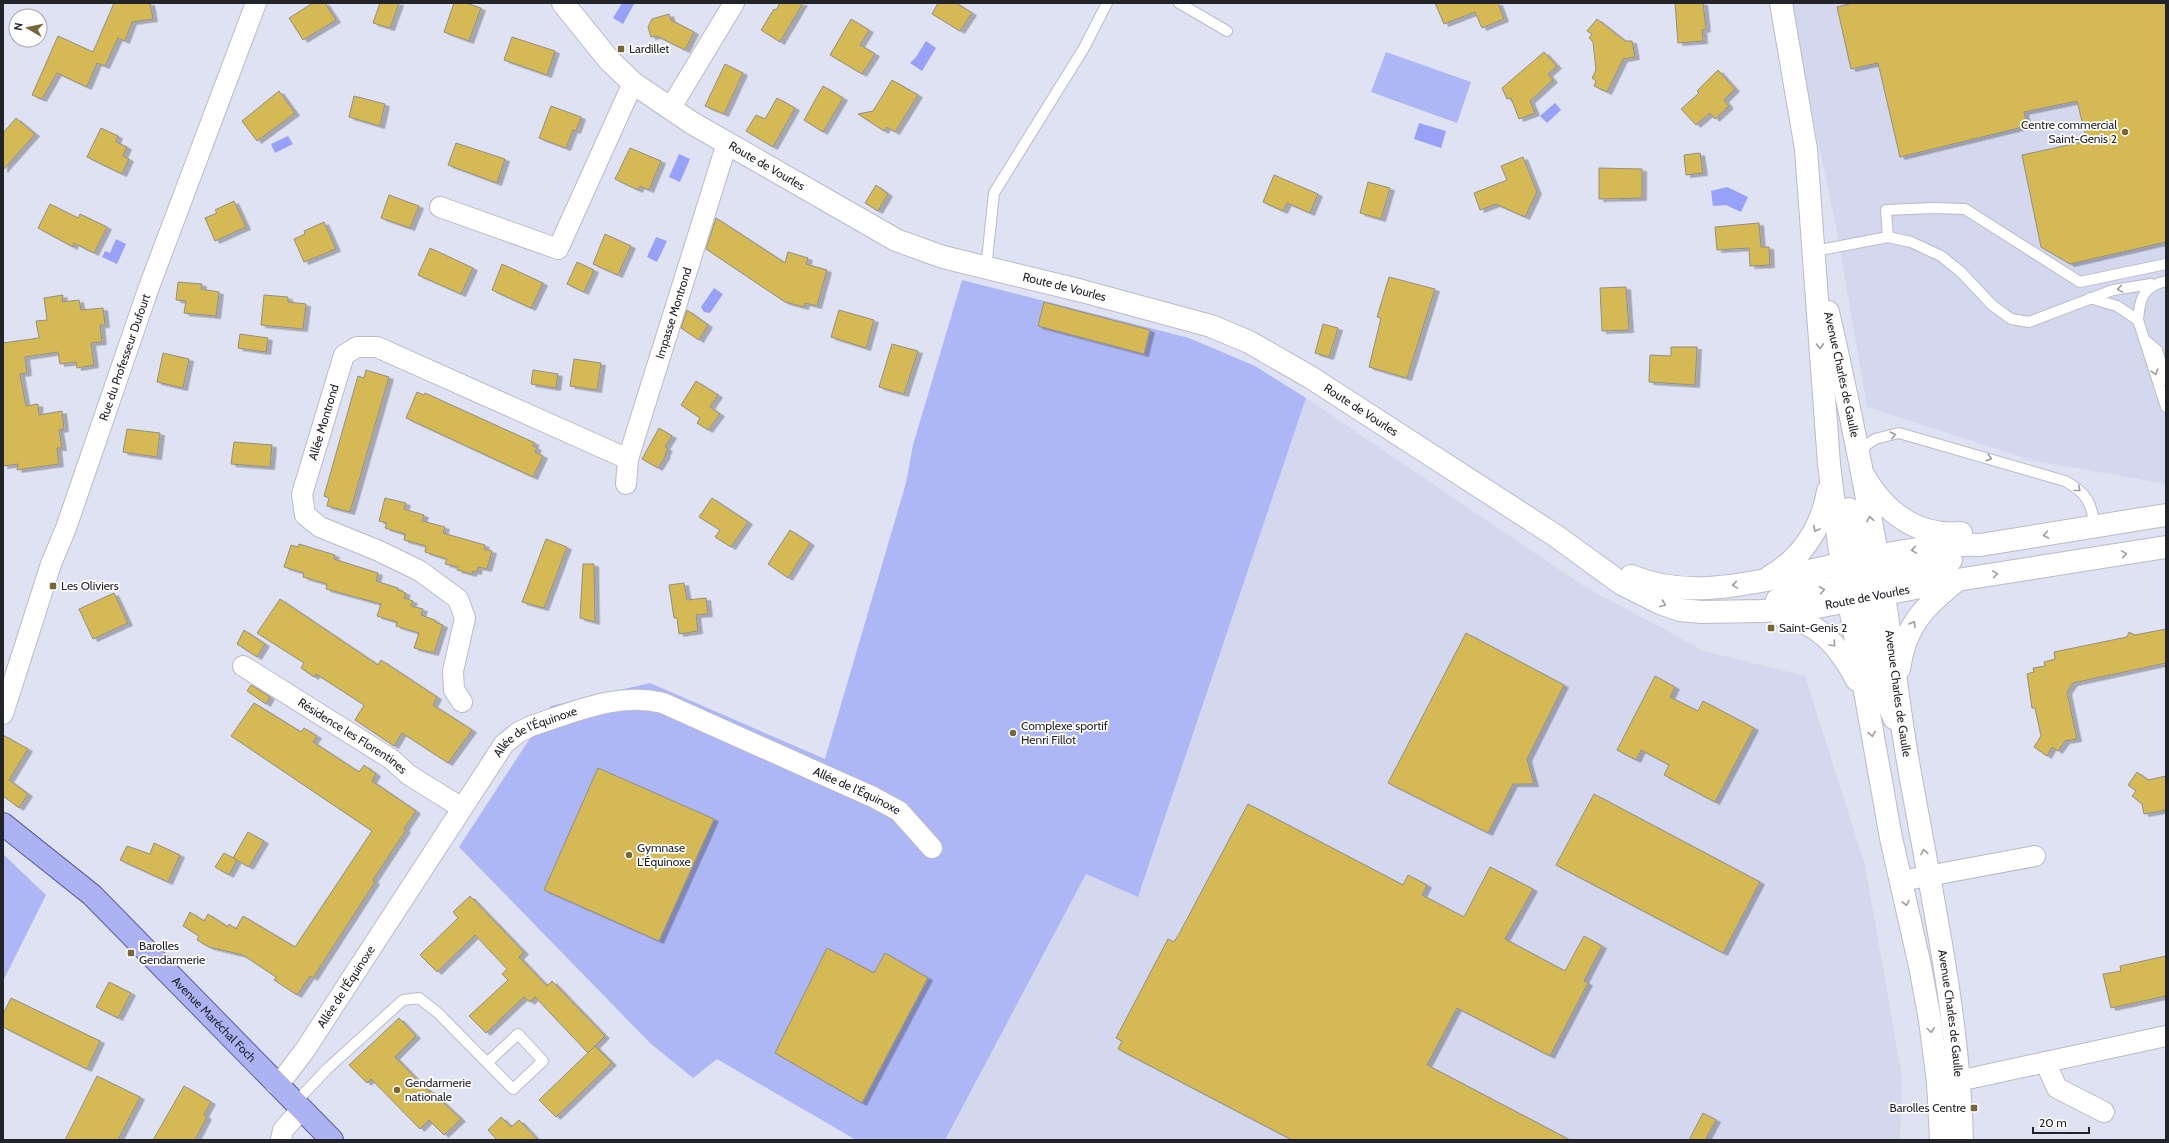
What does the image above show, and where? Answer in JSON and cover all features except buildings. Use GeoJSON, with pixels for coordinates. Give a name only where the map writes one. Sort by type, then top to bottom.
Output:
{"type":"FeatureCollection","features":[{"type":"Feature","properties":{"kind":"main road","name":"Avenue Maréchal Foch"},"geometry":{"type":"LineString","coordinates":[[3,824],[92,895],[275,1084],[332,1140]]}},
{"type":"Feature","properties":{"kind":"street","name":"Rue du Professeur Dufourt"},"geometry":{"type":"LineString","coordinates":[[3,714],[51,564],[66,528],[149,287],[256,3]]}},
{"type":"Feature","properties":{"kind":"street","name":"Route de Vourles"},"geometry":{"type":"LineString","coordinates":[[563,3],[609,60],[633,83],[727,143],[896,240],[943,257],[986,269],[1150,309],[1211,326],[1249,342],[1310,377],[1556,536],[1622,584],[1660,603],[1680,610],[1702,612],[1761,611],[1795,617],[1822,632],[1847,661],[1865,696]]}},
{"type":"Feature","properties":{"kind":"street"},"geometry":{"type":"LineString","coordinates":[[670,108],[734,3]]}},
{"type":"Feature","properties":{"kind":"street","name":"Avenue Charles de Gaulle"},"geometry":{"type":"LineString","coordinates":[[1781,3],[1806,149],[1829,464]]}},
{"type":"Feature","properties":{"kind":"street"},"geometry":{"type":"LineString","coordinates":[[440,207],[558,249],[633,83]]}},
{"type":"Feature","properties":{"kind":"street","name":"Impasse Montrond"},"geometry":{"type":"LineString","coordinates":[[626,484],[628,459],[727,143]]}},
{"type":"Feature","properties":{"kind":"street","name":"Avenue Charles de Gaulle"},"geometry":{"type":"LineString","coordinates":[[1814,251],[1859,461],[1865,696],[1901,881],[1962,1140]]}},
{"type":"Feature","properties":{"kind":"street","name":"Allée Montrond"},"geometry":{"type":"LineString","coordinates":[[462,702],[454,690],[453,678],[465,618],[458,599],[420,571],[379,551],[320,527],[305,515],[302,494],[344,355],[357,347],[377,347],[628,459]]}},
{"type":"Feature","properties":{"kind":"street"},"geometry":{"type":"LineString","coordinates":[[1859,461],[1872,489],[1886,506],[1904,520],[1929,531],[1944,534],[1978,531],[2022,539]]}},
{"type":"Feature","properties":{"kind":"street"},"geometry":{"type":"LineString","coordinates":[[1829,464],[1848,503],[1882,690],[1905,742]]}},
{"type":"Feature","properties":{"kind":"street"},"geometry":{"type":"LineString","coordinates":[[1763,581],[1794,559],[1814,533],[1826,500],[1829,464]]}},
{"type":"Feature","properties":{"kind":"street","name":"Route de Vourles"},"geometry":{"type":"LineString","coordinates":[[1863,579],[1953,544],[1980,545],[2022,539],[2162,512]]}},
{"type":"Feature","properties":{"kind":"street","name":"Route de Vourles"},"geometry":{"type":"LineString","coordinates":[[1582,555],[1653,584],[1676,589],[1707,589],[1763,581],[1863,579],[1957,580],[2166,547]]}},
{"type":"Feature","properties":{"kind":"street"},"geometry":{"type":"LineString","coordinates":[[1761,611],[1778,600],[1863,579]]}},
{"type":"Feature","properties":{"kind":"street","name":"Avenue Charles de Gaulle"},"geometry":{"type":"LineString","coordinates":[[1863,579],[1897,688],[1905,742],[1945,959],[1949,1081],[1941,1140]]}},
{"type":"Feature","properties":{"kind":"street"},"geometry":{"type":"LineString","coordinates":[[1897,688],[1901,653],[1909,630],[1916,618],[1931,601],[1957,580]]}},
{"type":"Feature","properties":{"kind":"street","name":"Résidence les Florentines"},"geometry":{"type":"LineString","coordinates":[[243,666],[391,759],[409,775],[462,808]]}},
{"type":"Feature","properties":{"kind":"street","name":"Allée de l'Équinoxe"},"geometry":{"type":"LineString","coordinates":[[275,1084],[286,1075],[305,1050],[504,744],[518,732],[615,700],[645,699],[680,709],[873,797],[900,811],[932,848]]}},
{"type":"Feature","properties":{"kind":"street"},"geometry":{"type":"LineString","coordinates":[[1901,881],[2035,856]]}},
{"type":"Feature","properties":{"kind":"street"},"geometry":{"type":"LineString","coordinates":[[1949,1081],[2166,1036]]}},
{"type":"Feature","properties":{"kind":"street"},"geometry":{"type":"LineString","coordinates":[[2044,1062],[2057,1088],[2104,1112]]}},
{"type":"Feature","properties":{"kind":"street"},"geometry":{"type":"LineString","coordinates":[[280,1140],[283,1130],[298,1106]]}},
{"type":"Feature","properties":{"kind":"lane"},"geometry":{"type":"LineString","coordinates":[[986,269],[994,193],[1084,48],[1107,3]]}},
{"type":"Feature","properties":{"kind":"lane"},"geometry":{"type":"LineString","coordinates":[[1179,3],[1227,31]]}},
{"type":"Feature","properties":{"kind":"lane"},"geometry":{"type":"LineString","coordinates":[[1888,237],[1886,210],[1934,208],[1965,209],[2080,282],[2166,264]]}},
{"type":"Feature","properties":{"kind":"lane"},"geometry":{"type":"LineString","coordinates":[[1814,251],[1888,237],[1910,242],[1941,256],[1961,272],[1992,305],[2011,319],[2029,322],[2113,290],[2166,281]]}},
{"type":"Feature","properties":{"kind":"lane"},"geometry":{"type":"LineString","coordinates":[[2151,284],[2141,301],[2138,320],[2166,407]]}},
{"type":"Feature","properties":{"kind":"lane"},"geometry":{"type":"LineString","coordinates":[[2090,298],[2117,306],[2138,320]]}},
{"type":"Feature","properties":{"kind":"lane"},"geometry":{"type":"LineString","coordinates":[[2144,339],[2157,350],[2166,380]]}},
{"type":"Feature","properties":{"kind":"lane"},"geometry":{"type":"LineString","coordinates":[[1859,461],[1875,439],[1899,433],[2065,480],[2078,488],[2088,498],[2095,526]]}},
{"type":"Feature","properties":{"kind":"lane"},"geometry":{"type":"LineString","coordinates":[[298,1106],[327,1069],[403,1000],[419,998],[438,1013],[513,1089],[543,1061],[518,1034],[488,1062]]}},
{"type":"Feature","properties":{"kind":"shaded area"},"geometry":{"type":"Polygon","coordinates":[[[622,3],[634,4],[623,24],[613,18],[622,3]]]}},
{"type":"Feature","properties":{"kind":"shaded area"},"geometry":{"type":"Polygon","coordinates":[[[1790,3],[2166,3],[2166,484],[2031,460],[1867,407],[1836,226],[1797,44],[1790,3]]]}},
{"type":"Feature","properties":{"kind":"shaded area"},"geometry":{"type":"Polygon","coordinates":[[[926,41],[936,48],[922,71],[910,63],[916,57],[926,41]]]}},
{"type":"Feature","properties":{"kind":"shaded area"},"geometry":{"type":"Polygon","coordinates":[[[1386,52],[1471,82],[1457,123],[1371,92],[1386,52]]]}},
{"type":"Feature","properties":{"kind":"shaded area"},"geometry":{"type":"Polygon","coordinates":[[[1555,103],[1561,110],[1547,123],[1540,116],[1555,103]]]}},
{"type":"Feature","properties":{"kind":"shaded area"},"geometry":{"type":"Polygon","coordinates":[[[1419,123],[1446,131],[1441,148],[1414,139],[1419,123]]]}},
{"type":"Feature","properties":{"kind":"shaded area"},"geometry":{"type":"Polygon","coordinates":[[[288,136],[293,144],[275,153],[271,144],[288,136]]]}},
{"type":"Feature","properties":{"kind":"shaded area"},"geometry":{"type":"Polygon","coordinates":[[[679,154],[690,159],[680,182],[669,177],[679,154]]]}},
{"type":"Feature","properties":{"kind":"shaded area"},"geometry":{"type":"Polygon","coordinates":[[[1727,187],[1748,197],[1741,212],[1726,205],[1713,206],[1711,191],[1727,187]]]}},
{"type":"Feature","properties":{"kind":"shaded area"},"geometry":{"type":"Polygon","coordinates":[[[656,237],[667,241],[657,262],[647,257],[656,237]]]}},
{"type":"Feature","properties":{"kind":"shaded area"},"geometry":{"type":"Polygon","coordinates":[[[116,239],[126,244],[117,264],[102,257],[105,251],[110,253],[116,239]]]}},
{"type":"Feature","properties":{"kind":"shaded area","name":"Complexe sportif Henri Fillot"},"geometry":{"type":"Polygon","coordinates":[[[962,280],[1189,338],[1255,366],[1306,398],[1138,897],[1086,874],[945,1140],[856,1140],[717,1059],[693,1078],[650,1043],[459,847],[551,706],[650,683],[825,759],[906,483],[913,445],[962,280]]]}},
{"type":"Feature","properties":{"kind":"shaded area"},"geometry":{"type":"Polygon","coordinates":[[[714,288],[723,294],[710,313],[704,312],[701,307],[714,288]]]}},
{"type":"Feature","properties":{"kind":"shaded area"},"geometry":{"type":"Polygon","coordinates":[[[1306,398],[1582,585],[1704,651],[1805,676],[1865,865],[1902,1077],[1900,1140],[945,1140],[1086,874],[1138,896],[1306,398]]]}},
{"type":"Feature","properties":{"kind":"shaded area"},"geometry":{"type":"Polygon","coordinates":[[[3,854],[46,895],[3,981],[3,854]]]}},
{"type":"Feature","properties":{"kind":"place","name":"Lardillet"},"geometry":{"type":"Point","coordinates":[621,49]}},
{"type":"Feature","properties":{"kind":"place","name":"Centre commercial Saint-Genis 2"},"geometry":{"type":"Point","coordinates":[2125,132]}},
{"type":"Feature","properties":{"kind":"place","name":"Les Oliviers"},"geometry":{"type":"Point","coordinates":[53,586]}},
{"type":"Feature","properties":{"kind":"place","name":"Saint-Genis 2"},"geometry":{"type":"Point","coordinates":[1771,628]}},
{"type":"Feature","properties":{"kind":"place","name":"Complexe sportif Henri Fillot"},"geometry":{"type":"Point","coordinates":[1013,733]}},
{"type":"Feature","properties":{"kind":"place","name":"Gymnase L'Équinoxe"},"geometry":{"type":"Point","coordinates":[629,855]}},
{"type":"Feature","properties":{"kind":"place","name":"Barolles Gendarmerie"},"geometry":{"type":"Point","coordinates":[131,953]}},
{"type":"Feature","properties":{"kind":"place","name":"Gendarmerie nationale"},"geometry":{"type":"Point","coordinates":[397,1090]}},
{"type":"Feature","properties":{"kind":"place","name":"Barolles Centre"},"geometry":{"type":"Point","coordinates":[1974,1108]}}]}
